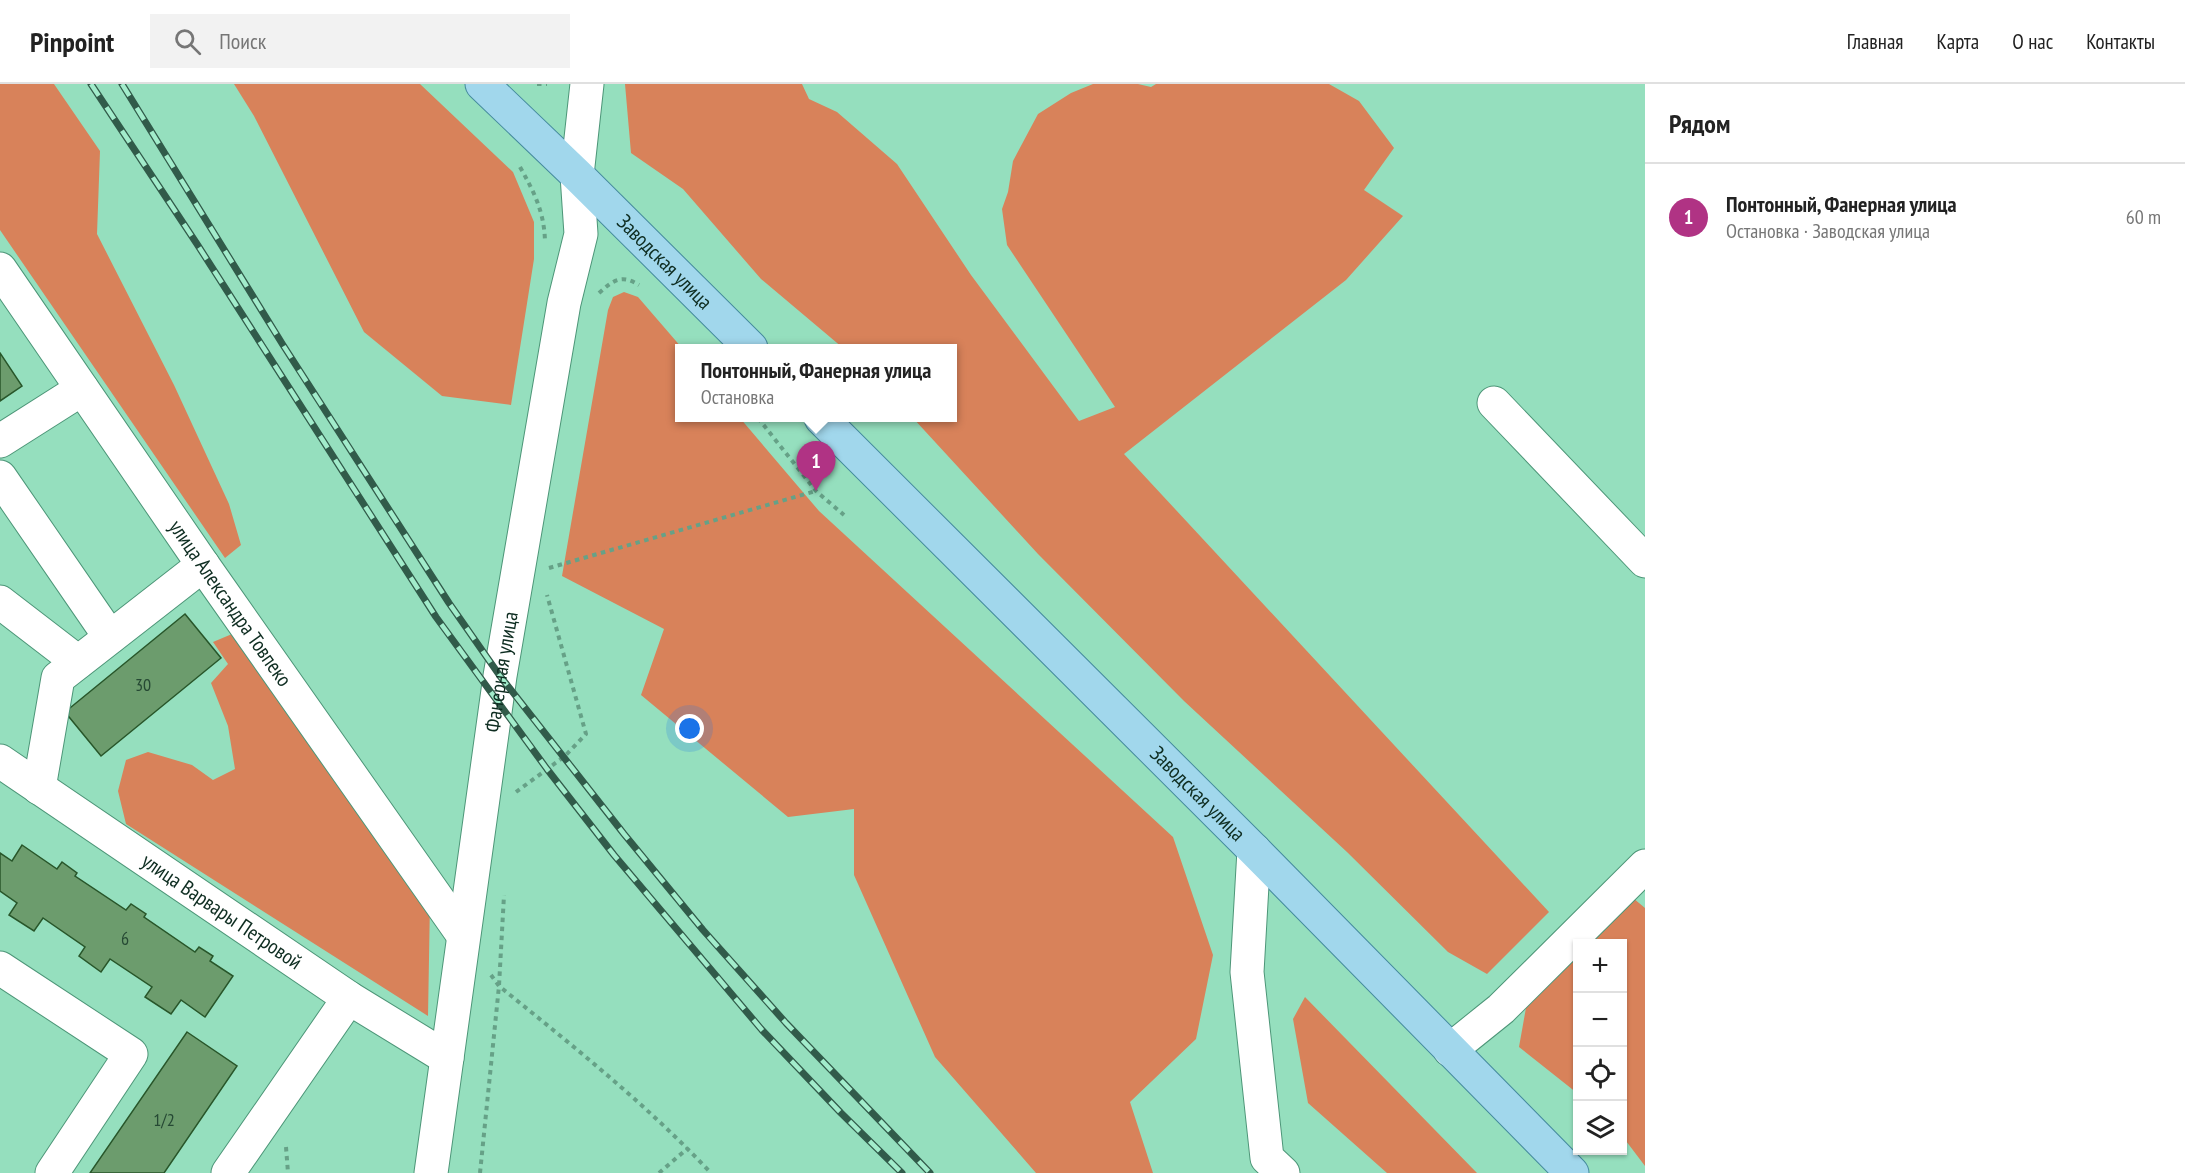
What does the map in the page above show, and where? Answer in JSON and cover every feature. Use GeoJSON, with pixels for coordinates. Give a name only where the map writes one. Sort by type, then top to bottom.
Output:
{"type":"FeatureCollection","features":[{"type":"Feature","properties":{"kind":"main road","name":"Заводская улица"},"geometry":{"type":"LineString","coordinates":[[482,84],[578,175],[748,344]]}},
{"type":"Feature","properties":{"kind":"main road","name":"Заводская улица"},"geometry":{"type":"LineString","coordinates":[[826,422],[1254,850],[1572,1173]]}},
{"type":"Feature","properties":{"kind":"street","name":"Фанерная улица"},"geometry":{"type":"LineString","coordinates":[[431,1173],[500,676],[564,303],[580,234],[578,175],[587,84]]}},
{"type":"Feature","properties":{"kind":"street","name":"улица Александра Товпеко"},"geometry":{"type":"LineString","coordinates":[[0,269],[203,565],[463,935]]}},
{"type":"Feature","properties":{"kind":"street"},"geometry":{"type":"LineString","coordinates":[[0,441],[82,389]]}},
{"type":"Feature","properties":{"kind":"street"},"geometry":{"type":"LineString","coordinates":[[1494,403],[1645,561]]}},
{"type":"Feature","properties":{"kind":"street"},"geometry":{"type":"LineString","coordinates":[[0,477],[110,637]]}},
{"type":"Feature","properties":{"kind":"street"},"geometry":{"type":"LineString","coordinates":[[39,788],[58,678],[203,565]]}},
{"type":"Feature","properties":{"kind":"street"},"geometry":{"type":"LineString","coordinates":[[0,602],[78,662]]}},
{"type":"Feature","properties":{"kind":"street","name":"улица Варвары Петровой"},"geometry":{"type":"LineString","coordinates":[[0,761],[349,998],[447,1058]]}},
{"type":"Feature","properties":{"kind":"street"},"geometry":{"type":"LineString","coordinates":[[1254,850],[1247,972],[1267,1158],[1283,1173]]}},
{"type":"Feature","properties":{"kind":"street"},"geometry":{"type":"LineString","coordinates":[[1450,1050],[1501,1009],[1645,866]]}},
{"type":"Feature","properties":{"kind":"street"},"geometry":{"type":"LineString","coordinates":[[0,968],[130,1054],[52,1173]]}},
{"type":"Feature","properties":{"kind":"street"},"geometry":{"type":"LineString","coordinates":[[228,1173],[349,998]]}},
{"type":"Feature","properties":{"kind":"path"},"geometry":{"type":"LineString","coordinates":[[537,84],[547,84]]}},
{"type":"Feature","properties":{"kind":"path"},"geometry":{"type":"LineString","coordinates":[[513,160],[520,167],[535,195],[544,219],[546,248]]}},
{"type":"Feature","properties":{"kind":"path"},"geometry":{"type":"LineString","coordinates":[[595,301],[600,292],[613,280],[630,279],[644,288]]}},
{"type":"Feature","properties":{"kind":"path"},"geometry":{"type":"LineString","coordinates":[[762,422],[816,491],[844,515]]}},
{"type":"Feature","properties":{"kind":"path"},"geometry":{"type":"LineString","coordinates":[[540,571],[816,491]]}},
{"type":"Feature","properties":{"kind":"path"},"geometry":{"type":"LineString","coordinates":[[510,796],[565,756],[586,734],[546,593]]}},
{"type":"Feature","properties":{"kind":"path"},"geometry":{"type":"LineString","coordinates":[[480,1173],[499,986],[504,891]]}},
{"type":"Feature","properties":{"kind":"path"},"geometry":{"type":"LineString","coordinates":[[463,935],[499,986],[608,1074],[688,1148],[711,1173]]}},
{"type":"Feature","properties":{"kind":"path"},"geometry":{"type":"LineString","coordinates":[[659,1173],[688,1148]]}},
{"type":"Feature","properties":{"kind":"shaded area"},"geometry":{"type":"Polygon","coordinates":[[[0,84],[54,84],[100,151],[97,234],[174,385],[229,504],[241,545],[225,558],[0,230],[0,84]]]}},
{"type":"Feature","properties":{"kind":"shaded area"},"geometry":{"type":"Polygon","coordinates":[[[234,84],[420,84],[513,172],[534,222],[534,259],[511,405],[442,396],[364,332],[254,116],[234,84]]]}},
{"type":"Feature","properties":{"kind":"shaded area"},"geometry":{"type":"Polygon","coordinates":[[[625,84],[802,84],[809,99],[837,112],[897,164],[971,275],[1079,421],[1115,407],[1007,245],[1002,209],[1008,192],[1013,161],[1038,114],[1071,93],[1093,84],[1138,84],[1151,87],[1156,84],[1329,84],[1359,101],[1394,148],[1364,190],[1403,216],[1346,280],[1124,454],[1549,912],[1487,974],[1448,952],[1347,852],[1184,701],[1038,554],[917,422],[957,422],[957,344],[838,344],[761,279],[683,189],[631,153],[625,84]]]}},
{"type":"Feature","properties":{"kind":"shaded area"},"geometry":{"type":"Polygon","coordinates":[[[624,292],[638,297],[679,344],[675,344],[675,422],[743,422],[819,511],[1173,837],[1213,955],[1196,1039],[1130,1102],[1153,1173],[1036,1173],[935,1057],[854,875],[854,809],[788,817],[641,695],[664,629],[562,576],[608,310],[613,297],[624,292]]]}},
{"type":"Feature","properties":{"kind":"shaded area"},"geometry":{"type":"Polygon","coordinates":[[[232,634],[430,901],[428,1016],[126,824],[118,791],[126,760],[148,752],[192,765],[213,780],[235,769],[228,726],[211,683],[228,664],[213,642],[232,634]]]}},
{"type":"Feature","properties":{"kind":"shaded area"},"geometry":{"type":"Polygon","coordinates":[[[1633,898],[1645,908],[1645,1166],[1627,1142],[1627,939],[1588,939],[1633,898]]]}},
{"type":"Feature","properties":{"kind":"shaded area"},"geometry":{"type":"Polygon","coordinates":[[[1573,952],[1573,1090],[1519,1047],[1529,991],[1573,952]]]}},
{"type":"Feature","properties":{"kind":"shaded area"},"geometry":{"type":"Polygon","coordinates":[[[1305,997],[1477,1173],[1387,1173],[1308,1103],[1293,1019],[1305,997]]]}},
{"type":"Feature","properties":{"kind":"building"},"geometry":{"type":"Polygon","coordinates":[[[0,353],[22,386],[0,401],[0,353]]]}},
{"type":"Feature","properties":{"kind":"building"},"geometry":{"type":"Polygon","coordinates":[[[185,614],[221,658],[101,756],[65,712],[185,614]]]}},
{"type":"Feature","properties":{"kind":"building"},"geometry":{"type":"Polygon","coordinates":[[[22,845],[57,869],[62,862],[77,873],[75,876],[126,910],[131,904],[146,914],[144,917],[195,952],[199,947],[213,956],[210,961],[233,976],[205,1017],[181,1000],[171,1014],[145,997],[152,987],[110,959],[101,972],[79,956],[85,947],[43,918],[34,931],[9,915],[17,903],[0,891],[0,853],[12,861],[22,845]]]}},
{"type":"Feature","properties":{"kind":"building"},"geometry":{"type":"Polygon","coordinates":[[[187,1032],[237,1066],[164,1173],[90,1173],[187,1032]]]}},
{"type":"Feature","properties":{"kind":"railway"},"geometry":{"type":"LineString","coordinates":[[91,84],[197,244],[436,617],[547,769],[614,855],[762,1030],[902,1173]]}},
{"type":"Feature","properties":{"kind":"railway"},"geometry":{"type":"LineString","coordinates":[[122,84],[283,345],[449,603],[500,676],[703,930],[786,1023],[930,1173]]}},
{"type":"Feature","properties":{"kind":"place","name":"Понтонный, Фанерная улица"},"geometry":{"type":"Point","coordinates":[816,491]}}]}
